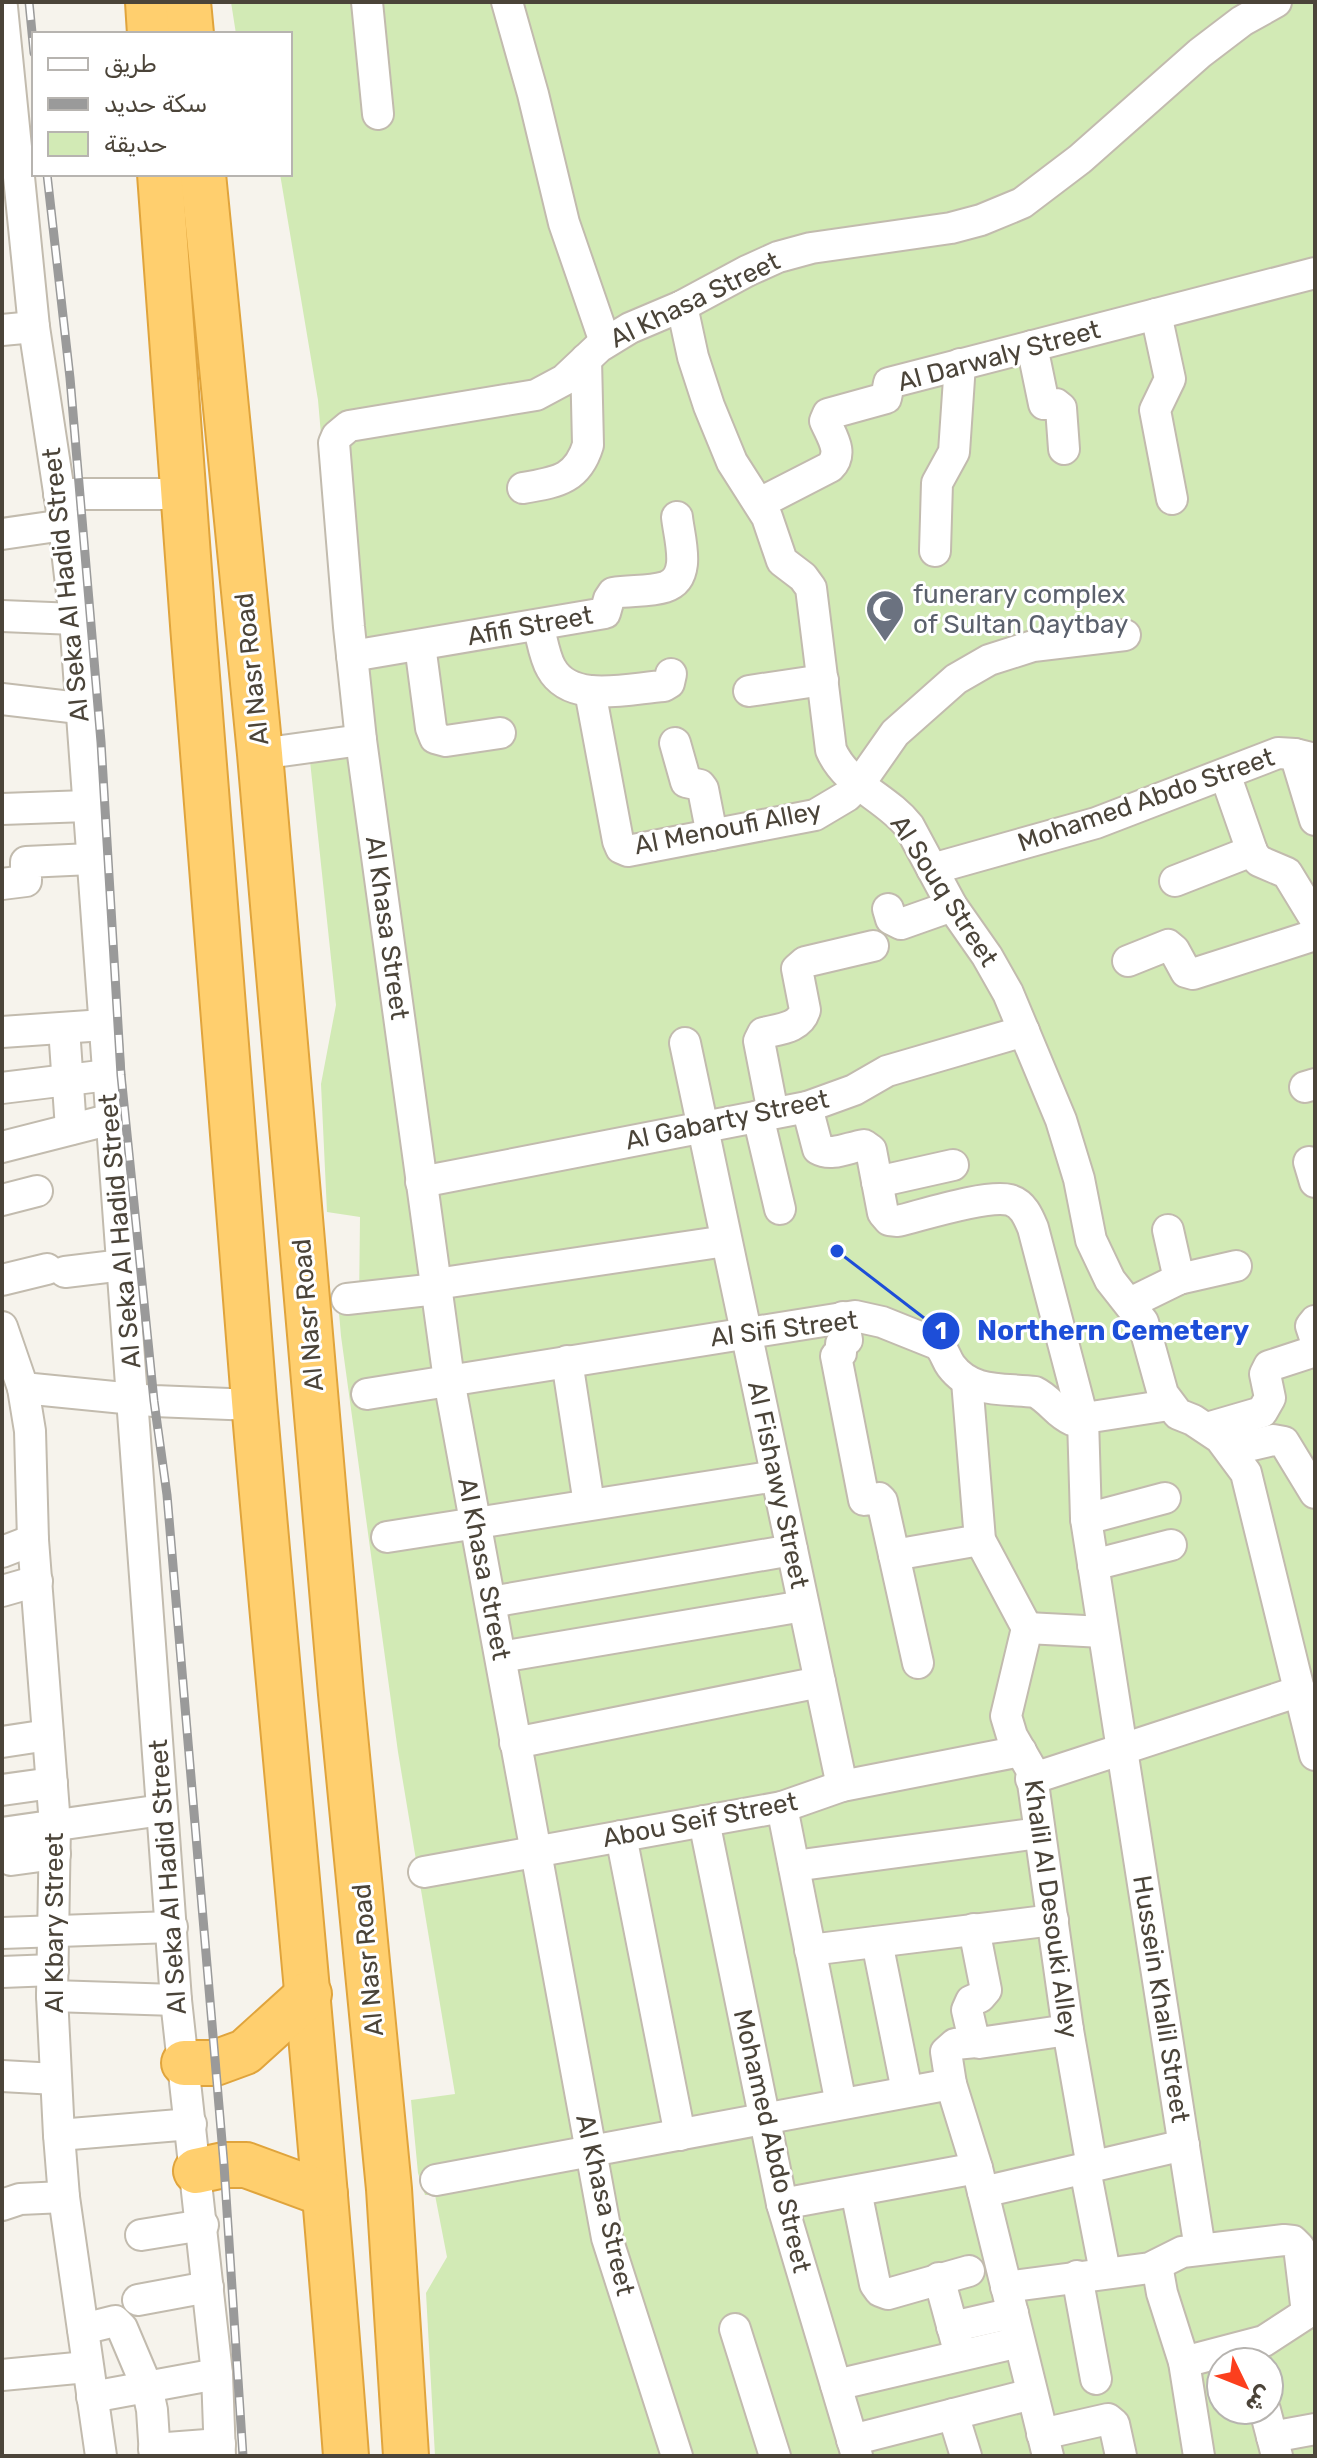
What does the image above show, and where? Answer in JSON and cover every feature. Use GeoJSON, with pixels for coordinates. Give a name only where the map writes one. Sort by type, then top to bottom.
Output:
{"type":"FeatureCollection","features":[{"type":"Feature","properties":{"kind":"highway"},"geometry":{"type":"LineString","coordinates":[[148,2],[150,32]]}},
{"type":"Feature","properties":{"kind":"highway"},"geometry":{"type":"LineString","coordinates":[[188,2],[191,32]]}},
{"type":"Feature","properties":{"kind":"highway","name":"Al Nasr Road"},"geometry":{"type":"LineString","coordinates":[[160,176],[182,494],[254,1405],[309,1994],[346,2456]]}},
{"type":"Feature","properties":{"kind":"highway","name":"Al Nasr Road"},"geometry":{"type":"LineString","coordinates":[[203,176],[260,754],[341,1694],[392,2218],[406,2456]]}},
{"type":"Feature","properties":{"kind":"highway"},"geometry":{"type":"LineString","coordinates":[[283,1727],[303,1735],[325,1729],[337,1712],[341,1694]]}},
{"type":"Feature","properties":{"kind":"highway"},"geometry":{"type":"LineString","coordinates":[[294,1828],[297,1807],[312,1792],[333,1787],[352,1797]]}},
{"type":"Feature","properties":{"kind":"highway"},"geometry":{"type":"LineString","coordinates":[[184,2063],[215,2063],[245,2052],[309,1994]]}},
{"type":"Feature","properties":{"kind":"highway"},"geometry":{"type":"LineString","coordinates":[[196,2171],[224,2165],[246,2165],[325,2194]]}},
{"type":"Feature","properties":{"kind":"street"},"geometry":{"type":"LineString","coordinates":[[367,2],[378,114]]}},
{"type":"Feature","properties":{"kind":"street"},"geometry":{"type":"LineString","coordinates":[[507,2],[533,94],[596,351],[588,445],[584,458],[577,469],[566,477],[523,488]]}},
{"type":"Feature","properties":{"kind":"street","name":"Al Khasa Street"},"geometry":{"type":"LineString","coordinates":[[677,2456],[607,2238],[449,1380],[361,740],[334,451],[337,436],[349,426],[536,395],[564,380],[596,351],[630,328],[682,306],[747,271],[795,252],[936,231],[981,220],[1022,203],[1080,159],[1200,53],[1242,21],[1276,2]]}},
{"type":"Feature","properties":{"kind":"street","name":"Al Seka Al Hadid Street"},"geometry":{"type":"LineString","coordinates":[[3,25],[11,187],[64,525],[75,619],[79,708],[134,1399],[176,2000],[203,2225],[217,2374],[220,2450]]}},
{"type":"Feature","properties":{"kind":"street","name":"Al Darwaly Street"},"geometry":{"type":"LineString","coordinates":[[760,503],[835,463],[837,450],[825,421],[832,411],[886,398],[889,383],[1315,273]]}},
{"type":"Feature","properties":{"kind":"street","name":"Al Souq Street"},"geometry":{"type":"LineString","coordinates":[[682,306],[693,357],[732,462],[760,503],[782,561],[803,577],[811,588],[831,750],[837,763],[858,784],[900,815],[909,826],[952,906],[999,976],[1050,1091],[1070,1149],[1091,1240],[1110,1280],[1130,1303],[1147,1332],[1163,1394],[1169,1405]]}},
{"type":"Feature","properties":{"kind":"street"},"geometry":{"type":"LineString","coordinates":[[1156,314],[1170,379],[1155,410],[1172,499]]}},
{"type":"Feature","properties":{"kind":"street"},"geometry":{"type":"LineString","coordinates":[[2,330],[34,327]]}},
{"type":"Feature","properties":{"kind":"street"},"geometry":{"type":"LineString","coordinates":[[1032,346],[1044,404],[1056,404],[1061,408],[1064,449]]}},
{"type":"Feature","properties":{"kind":"street"},"geometry":{"type":"LineString","coordinates":[[935,551],[937,483],[954,452],[960,364]]}},
{"type":"Feature","properties":{"kind":"street"},"geometry":{"type":"LineString","coordinates":[[59,494],[182,494]]}},
{"type":"Feature","properties":{"kind":"street","name":"Afifi Street"},"geometry":{"type":"LineString","coordinates":[[352,656],[605,613],[613,593],[665,587],[674,582],[683,567],[677,517]]}},
{"type":"Feature","properties":{"kind":"street"},"geometry":{"type":"LineString","coordinates":[[2,534],[64,525]]}},
{"type":"Feature","properties":{"kind":"street"},"geometry":{"type":"LineString","coordinates":[[2,616],[75,619]]}},
{"type":"Feature","properties":{"kind":"street"},"geometry":{"type":"LineString","coordinates":[[538,625],[550,667],[560,680],[574,688],[590,691],[664,686],[669,683],[671,674]]}},
{"type":"Feature","properties":{"kind":"street","name":"Al Menoufi Alley"},"geometry":{"type":"LineString","coordinates":[[590,691],[621,848],[628,851],[815,815],[837,804],[858,784],[895,733],[956,679],[989,660],[1033,646],[1125,635]]}},
{"type":"Feature","properties":{"kind":"street"},"geometry":{"type":"LineString","coordinates":[[420,645],[435,738],[446,741],[500,733]]}},
{"type":"Feature","properties":{"kind":"street"},"geometry":{"type":"LineString","coordinates":[[749,691],[823,680]]}},
{"type":"Feature","properties":{"kind":"street"},"geometry":{"type":"LineString","coordinates":[[2,699],[79,708]]}},
{"type":"Feature","properties":{"kind":"street"},"geometry":{"type":"LineString","coordinates":[[260,754],[361,740]]}},
{"type":"Feature","properties":{"kind":"street"},"geometry":{"type":"LineString","coordinates":[[675,743],[686,782],[703,787],[712,835]]}},
{"type":"Feature","properties":{"kind":"street","name":"Mohamed Abdo Street"},"geometry":{"type":"LineString","coordinates":[[932,869],[1096,823],[1278,753],[1305,756]]}},
{"type":"Feature","properties":{"kind":"street"},"geometry":{"type":"LineString","coordinates":[[1305,756],[1315,820]]}},
{"type":"Feature","properties":{"kind":"street"},"geometry":{"type":"LineString","coordinates":[[1225,774],[1252,851],[1259,861],[1283,870],[1290,877],[1315,919]]}},
{"type":"Feature","properties":{"kind":"street"},"geometry":{"type":"LineString","coordinates":[[2,809],[87,806]]}},
{"type":"Feature","properties":{"kind":"street"},"geometry":{"type":"LineString","coordinates":[[1175,881],[1252,851]]}},
{"type":"Feature","properties":{"kind":"street"},"geometry":{"type":"LineString","coordinates":[[2,884],[26,881],[26,862],[91,859]]}},
{"type":"Feature","properties":{"kind":"street"},"geometry":{"type":"LineString","coordinates":[[888,909],[891,919],[901,924],[952,906]]}},
{"type":"Feature","properties":{"kind":"street"},"geometry":{"type":"LineString","coordinates":[[1128,961],[1168,945],[1186,972],[1193,974],[1315,935]]}},
{"type":"Feature","properties":{"kind":"street"},"geometry":{"type":"LineString","coordinates":[[780,1209],[765,1114],[759,1038],[763,1033],[795,1025],[804,1016],[797,969],[805,962],[873,946]]}},
{"type":"Feature","properties":{"kind":"street"},"geometry":{"type":"LineString","coordinates":[[2,1032],[104,1025]]}},
{"type":"Feature","properties":{"kind":"street"},"geometry":{"type":"LineString","coordinates":[[64,1028],[71,1129]]}},
{"type":"Feature","properties":{"kind":"street","name":"Al Gabarty Street"},"geometry":{"type":"LineString","coordinates":[[421,1182],[807,1107],[854,1090],[887,1071],[1024,1031]]}},
{"type":"Feature","properties":{"kind":"street","name":"Al Fishawy Street"},"geometry":{"type":"LineString","coordinates":[[685,1043],[842,1786]]}},
{"type":"Feature","properties":{"kind":"street"},"geometry":{"type":"LineString","coordinates":[[2,1088],[108,1075]]}},
{"type":"Feature","properties":{"kind":"street"},"geometry":{"type":"LineString","coordinates":[[807,1107],[818,1149],[832,1152],[860,1145],[868,1147],[877,1182],[953,1165]]}},
{"type":"Feature","properties":{"kind":"street"},"geometry":{"type":"LineString","coordinates":[[2,1147],[112,1119]]}},
{"type":"Feature","properties":{"kind":"street","name":"Hussein Khalil Street"},"geometry":{"type":"LineString","coordinates":[[877,1182],[883,1213],[893,1221],[995,1198],[1013,1200],[1027,1212],[1083,1419],[1086,1519],[1200,2249]]}},
{"type":"Feature","properties":{"kind":"street"},"geometry":{"type":"LineString","coordinates":[[2,1200],[37,1191]]}},
{"type":"Feature","properties":{"kind":"street"},"geometry":{"type":"LineString","coordinates":[[1168,1230],[1179,1279]]}},
{"type":"Feature","properties":{"kind":"street"},"geometry":{"type":"LineString","coordinates":[[347,1299],[726,1241]]}},
{"type":"Feature","properties":{"kind":"street"},"geometry":{"type":"LineString","coordinates":[[2,1280],[56,1270],[123,1265]]}},
{"type":"Feature","properties":{"kind":"street"},"geometry":{"type":"LineString","coordinates":[[1130,1303],[1179,1279],[1236,1266]]}},
{"type":"Feature","properties":{"kind":"street"},"geometry":{"type":"LineString","coordinates":[[843,1317],[847,1340],[841,1344],[841,1353],[836,1356],[864,1499],[866,1502],[878,1498],[882,1501],[918,1663]]}},
{"type":"Feature","properties":{"kind":"street","name":"Al Sifi Street"},"geometry":{"type":"LineString","coordinates":[[367,1394],[843,1317],[873,1319],[937,1344],[944,1350],[950,1366],[967,1381]]}},
{"type":"Feature","properties":{"kind":"street"},"geometry":{"type":"LineString","coordinates":[[1315,1321],[1311,1326],[1315,1338]]}},
{"type":"Feature","properties":{"kind":"street","name":"Al Kbary Street"},"geometry":{"type":"LineString","coordinates":[[2,1327],[23,1388],[30,1431],[33,1540],[55,1840],[53,1983],[59,2135],[64,2197],[101,2456]]}},
{"type":"Feature","properties":{"kind":"street"},"geometry":{"type":"LineString","coordinates":[[1207,1428],[1262,1412],[1270,1398],[1265,1374],[1269,1366],[1315,1351]]}},
{"type":"Feature","properties":{"kind":"street"},"geometry":{"type":"LineString","coordinates":[[567,1361],[589,1504]]}},
{"type":"Feature","properties":{"kind":"street"},"geometry":{"type":"LineString","coordinates":[[1103,1632],[1027,1628],[980,1540],[967,1381],[983,1388],[1035,1392],[1067,1418],[1083,1419],[1169,1405],[1178,1414],[1207,1428],[1231,1450],[1251,1486],[1315,1755]]}},
{"type":"Feature","properties":{"kind":"street"},"geometry":{"type":"LineString","coordinates":[[23,1388],[134,1399],[254,1405]]}},
{"type":"Feature","properties":{"kind":"street"},"geometry":{"type":"LineString","coordinates":[[1231,1450],[1277,1440],[1302,1446],[1315,1493]]}},
{"type":"Feature","properties":{"kind":"street"},"geometry":{"type":"LineString","coordinates":[[387,1537],[776,1476]]}},
{"type":"Feature","properties":{"kind":"street"},"geometry":{"type":"LineString","coordinates":[[1086,1519],[1165,1498]]}},
{"type":"Feature","properties":{"kind":"street"},"geometry":{"type":"LineString","coordinates":[[2,1552],[33,1540]]}},
{"type":"Feature","properties":{"kind":"street"},"geometry":{"type":"LineString","coordinates":[[894,1555],[980,1540]]}},
{"type":"Feature","properties":{"kind":"street"},"geometry":{"type":"LineString","coordinates":[[1093,1565],[1171,1545]]}},
{"type":"Feature","properties":{"kind":"street"},"geometry":{"type":"LineString","coordinates":[[491,1602],[792,1550]]}},
{"type":"Feature","properties":{"kind":"street"},"geometry":{"type":"LineString","coordinates":[[2,1591],[37,1581]]}},
{"type":"Feature","properties":{"kind":"street"},"geometry":{"type":"LineString","coordinates":[[501,1657],[803,1606]]}},
{"type":"Feature","properties":{"kind":"street","name":"Khalil Al Desouki Alley"},"geometry":{"type":"LineString","coordinates":[[1027,1628],[1006,1716],[1026,1765],[1039,1833],[1089,2168],[1096,2379]]}},
{"type":"Feature","properties":{"kind":"street"},"geometry":{"type":"LineString","coordinates":[[515,1743],[820,1682]]}},
{"type":"Feature","properties":{"kind":"street","name":"Abou Seif Street"},"geometry":{"type":"LineString","coordinates":[[424,1872],[782,1807],[842,1786],[1026,1765],[1122,1749],[1300,1691]]}},
{"type":"Feature","properties":{"kind":"street"},"geometry":{"type":"LineString","coordinates":[[2,1742],[48,1735]]}},
{"type":"Feature","properties":{"kind":"street"},"geometry":{"type":"LineString","coordinates":[[2,1790],[52,1783]]}},
{"type":"Feature","properties":{"kind":"street"},"geometry":{"type":"LineString","coordinates":[[782,1807],[841,2104]]}},
{"type":"Feature","properties":{"kind":"street"},"geometry":{"type":"LineString","coordinates":[[6,1847],[55,1840],[162,1810]]}},
{"type":"Feature","properties":{"kind":"street","name":"Mohamed Abdo Street"},"geometry":{"type":"LineString","coordinates":[[704,1821],[782,2204],[854,2448]]}},
{"type":"Feature","properties":{"kind":"street"},"geometry":{"type":"LineString","coordinates":[[794,1866],[1039,1833]]}},
{"type":"Feature","properties":{"kind":"street"},"geometry":{"type":"LineString","coordinates":[[621,1836],[680,2135]]}},
{"type":"Feature","properties":{"kind":"street"},"geometry":{"type":"LineString","coordinates":[[810,1950],[1053,1920]]}},
{"type":"Feature","properties":{"kind":"street"},"geometry":{"type":"LineString","coordinates":[[2,1933],[172,1927]]}},
{"type":"Feature","properties":{"kind":"street"},"geometry":{"type":"LineString","coordinates":[[974,1929],[986,1990],[971,2001],[967,2010],[976,2042]]}},
{"type":"Feature","properties":{"kind":"street"},"geometry":{"type":"LineString","coordinates":[[877,1942],[907,2091]]}},
{"type":"Feature","properties":{"kind":"street"},"geometry":{"type":"LineString","coordinates":[[2,1972],[53,1983],[176,2000]]}},
{"type":"Feature","properties":{"kind":"street"},"geometry":{"type":"LineString","coordinates":[[1068,2030],[955,2044],[946,2052],[951,2084],[980,2180],[1045,2445],[1105,2419],[1116,2409],[1132,2402]]}},
{"type":"Feature","properties":{"kind":"street"},"geometry":{"type":"LineString","coordinates":[[2,2076],[56,2079]]}},
{"type":"Feature","properties":{"kind":"street"},"geometry":{"type":"LineString","coordinates":[[436,2180],[951,2084]]}},
{"type":"Feature","properties":{"kind":"street"},"geometry":{"type":"LineString","coordinates":[[59,2135],[191,2124]]}},
{"type":"Feature","properties":{"kind":"street"},"geometry":{"type":"LineString","coordinates":[[782,2204],[856,2191],[1089,2168],[1184,2145]]}},
{"type":"Feature","properties":{"kind":"street"},"geometry":{"type":"LineString","coordinates":[[856,2191],[875,2284],[880,2291],[888,2294],[969,2271]]}},
{"type":"Feature","properties":{"kind":"street"},"geometry":{"type":"LineString","coordinates":[[2,2205],[20,2199],[64,2197]]}},
{"type":"Feature","properties":{"kind":"street"},"geometry":{"type":"LineString","coordinates":[[141,2235],[203,2225]]}},
{"type":"Feature","properties":{"kind":"street"},"geometry":{"type":"LineString","coordinates":[[836,2385],[956,2341],[1091,2274],[1157,2265],[1182,2252],[1200,2249],[1293,2241],[1299,2247],[1311,2312],[1261,2346]]}},
{"type":"Feature","properties":{"kind":"street"},"geometry":{"type":"LineString","coordinates":[[1157,2265],[1162,2293],[1184,2362],[1199,2456]]}},
{"type":"Feature","properties":{"kind":"street"},"geometry":{"type":"LineString","coordinates":[[939,2278],[956,2341]]}},
{"type":"Feature","properties":{"kind":"street"},"geometry":{"type":"LineString","coordinates":[[138,2300],[208,2287]]}},
{"type":"Feature","properties":{"kind":"street"},"geometry":{"type":"LineString","coordinates":[[83,2329],[110,2321],[119,2324],[147,2387],[152,2410],[154,2452],[220,2450]]}},
{"type":"Feature","properties":{"kind":"street"},"geometry":{"type":"LineString","coordinates":[[735,2329],[775,2456]]}},
{"type":"Feature","properties":{"kind":"street"},"geometry":{"type":"LineString","coordinates":[[1184,2362],[1205,2359]]}},
{"type":"Feature","properties":{"kind":"street"},"geometry":{"type":"LineString","coordinates":[[2,2375],[147,2387],[217,2374]]}},
{"type":"Feature","properties":{"kind":"street"},"geometry":{"type":"LineString","coordinates":[[854,2448],[953,2414],[1032,2394]]}},
{"type":"Feature","properties":{"kind":"street"},"geometry":{"type":"LineString","coordinates":[[953,2414],[966,2456]]}},
{"type":"Feature","properties":{"kind":"street"},"geometry":{"type":"LineString","coordinates":[[1105,2419],[1114,2424],[1121,2456]]}},
{"type":"Feature","properties":{"kind":"street"},"geometry":{"type":"LineString","coordinates":[[1264,2428],[1315,2429]]}},
{"type":"Feature","properties":{"kind":"green space"},"geometry":{"type":"Polygon","coordinates":[[[231,2],[1315,2],[1315,2456],[435,2456],[426,2293],[447,2257],[435,2195],[425,2195],[418,2173],[411,2100],[455,2094],[398,1752],[341,1336],[339,1313],[359,1307],[360,1217],[327,1212],[321,1084],[336,1005],[310,761],[349,757],[318,400],[280,176],[292,176],[292,32],[236,32],[231,2]]]}},
{"type":"Feature","properties":{"kind":"railway"},"geometry":{"type":"LineString","coordinates":[[29,2],[32,33]]}},
{"type":"Feature","properties":{"kind":"railway"},"geometry":{"type":"LineString","coordinates":[[47,176],[70,378],[101,742],[121,1075],[154,1401],[167,1495],[224,2165],[243,2456]]}},
{"type":"Feature","properties":{"kind":"place","name":"funerary complex of Sultan Qaytbay"},"geometry":{"type":"Point","coordinates":[885,643]}},
{"type":"Feature","properties":{"kind":"place","name":"Northern Cemetery"},"geometry":{"type":"Point","coordinates":[837,1251]}}]}
